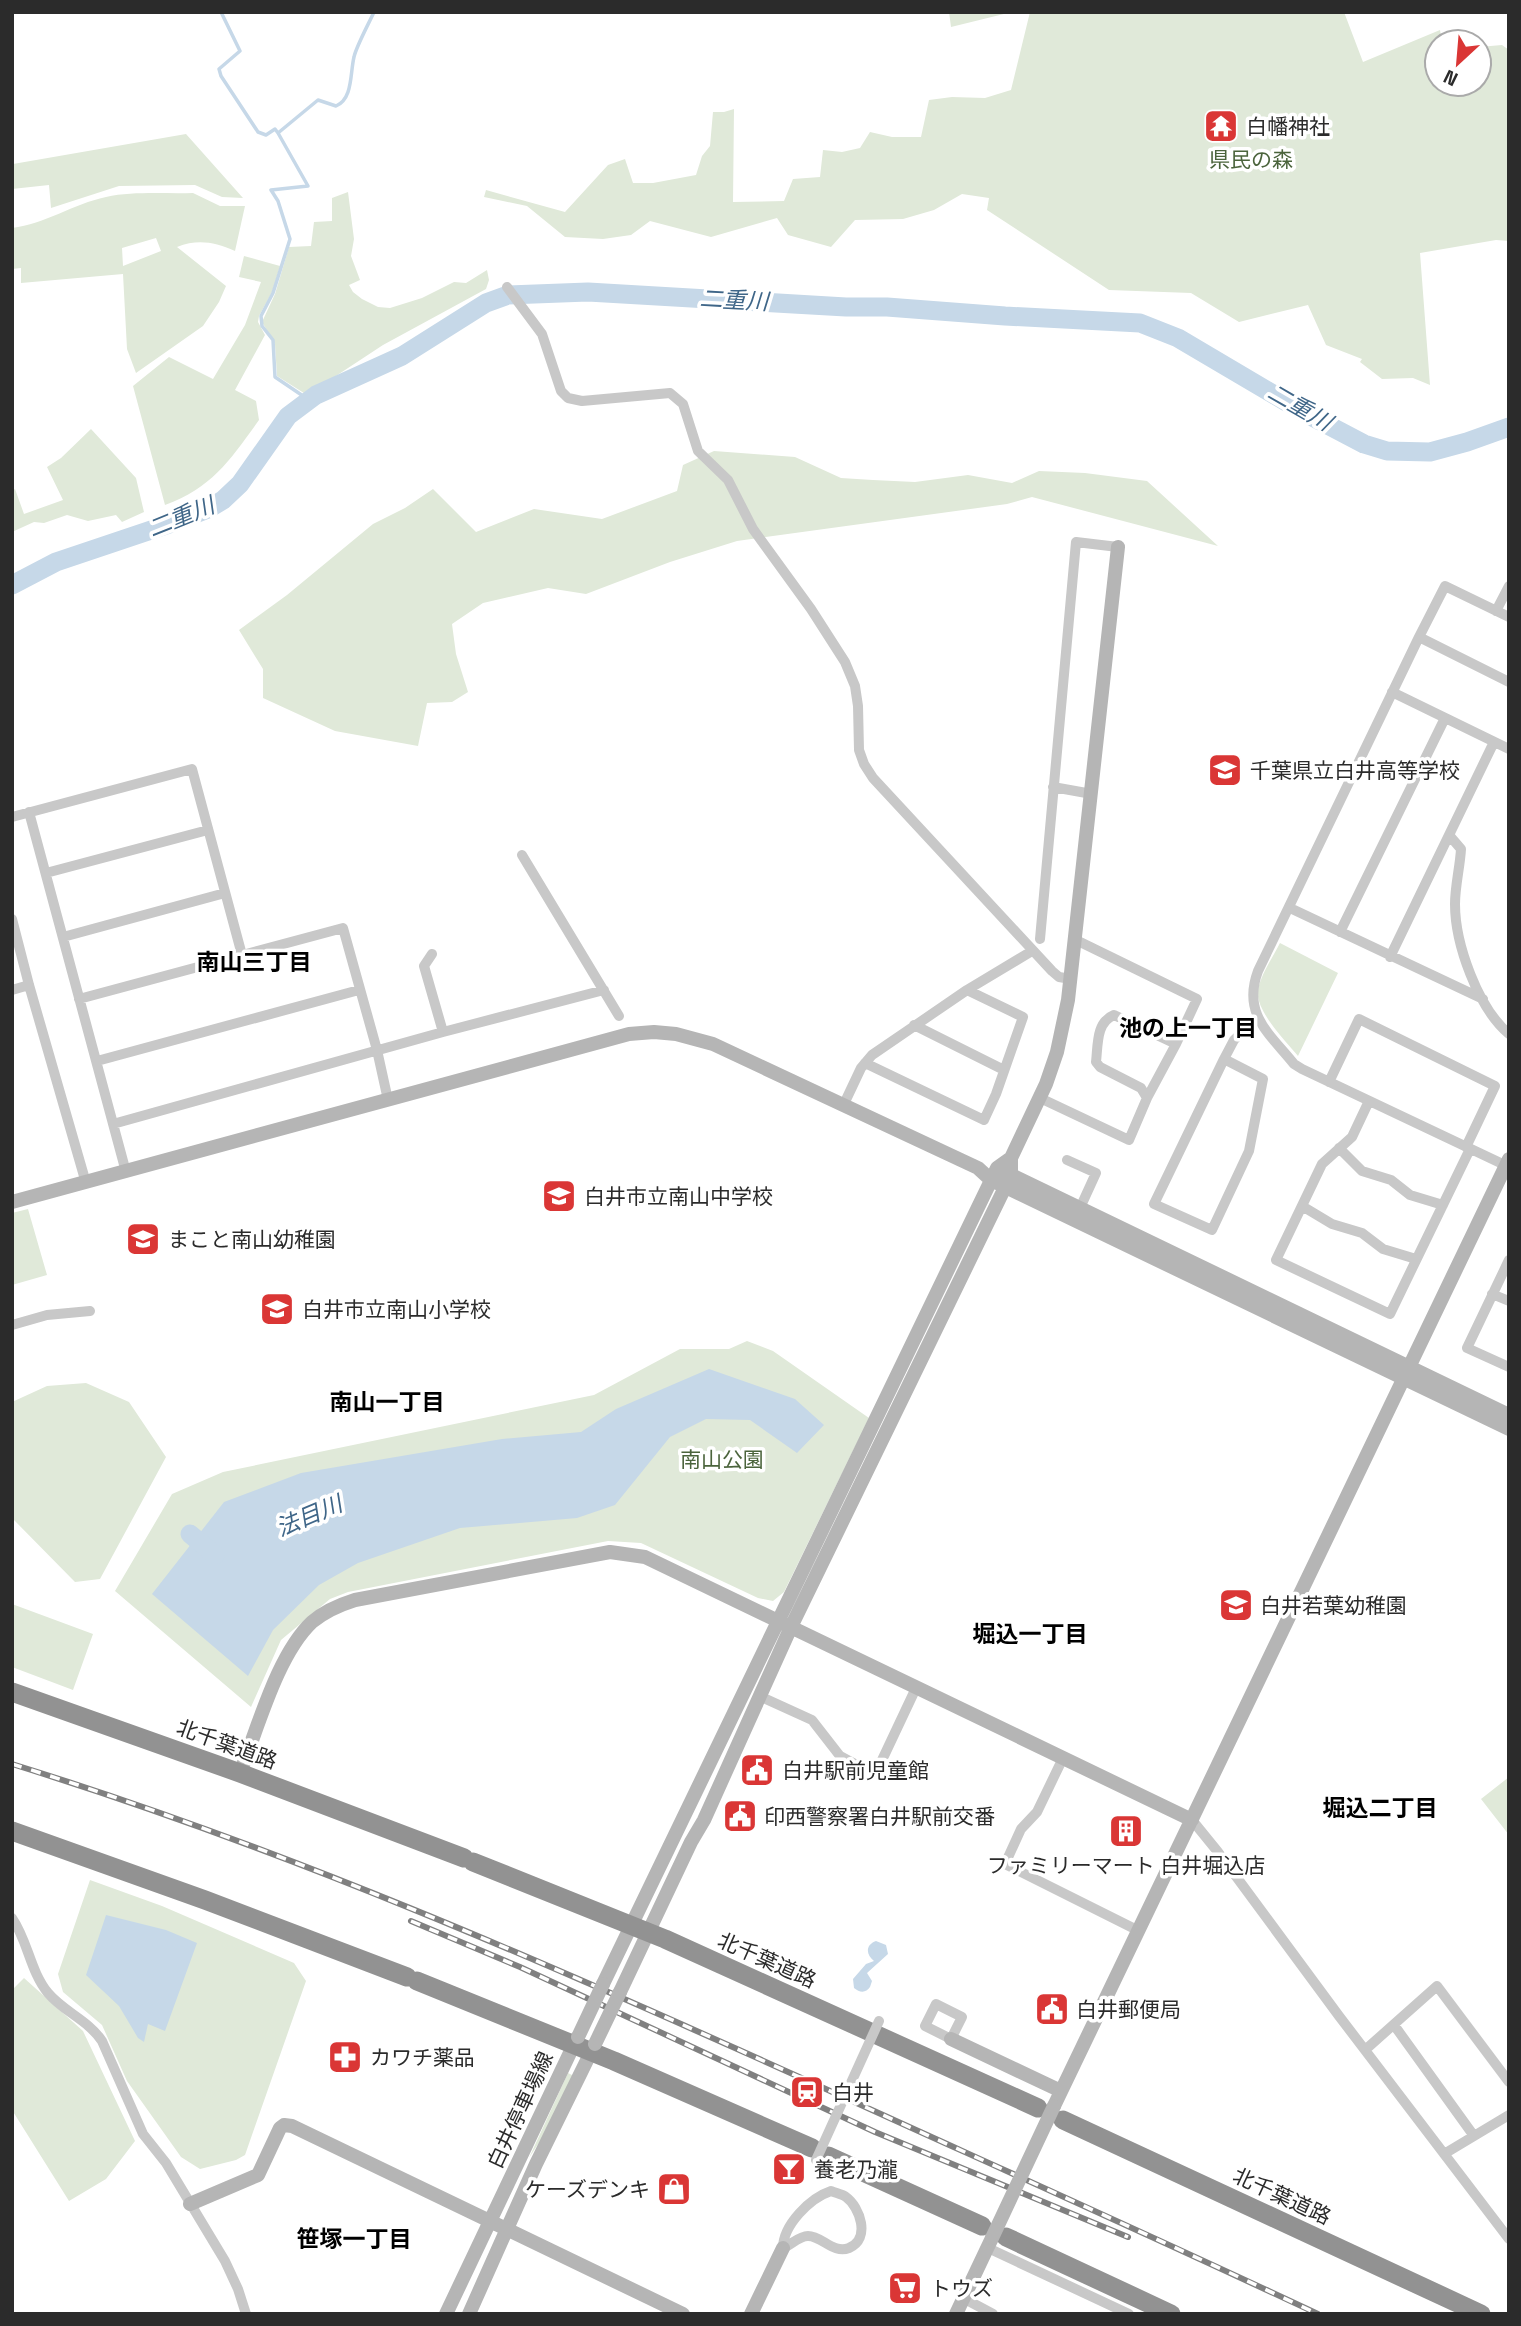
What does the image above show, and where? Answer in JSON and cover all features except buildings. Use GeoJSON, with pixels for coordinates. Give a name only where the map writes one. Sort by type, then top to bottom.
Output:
{"type":"FeatureCollection","features":[{"type":"Feature","properties":{"kind":"highway","name":"北千葉道路"},"geometry":{"type":"LineString","coordinates":[[12,1692],[240,1773],[468,1860],[1052,2111],[1481,2314]]}},
{"type":"Feature","properties":{"kind":"highway"},"geometry":{"type":"LineString","coordinates":[[12,1831],[205,1899],[585,2044],[992,2237],[1171,2314]]}},
{"type":"Feature","properties":{"kind":"street"},"geometry":{"type":"LineString","coordinates":[[507,287],[542,334],[561,391],[568,398],[582,401],[670,393],[683,404],[698,451],[728,480],[752,529],[811,609],[845,662],[855,686],[859,750],[863,764],[1032,951],[1059,977],[1071,979]]}},
{"type":"Feature","properties":{"kind":"street"},"geometry":{"type":"LineString","coordinates":[[638,1932],[704,1820],[760,1696],[785,1624],[1008,1181],[1011,1158],[1040,1098],[1057,1052],[1076,940],[1118,547],[1076,542],[1040,939]]}},
{"type":"Feature","properties":{"kind":"street"},"geometry":{"type":"LineString","coordinates":[[956,2314],[1508,1164],[1468,1148],[1294,1063],[1257,1018],[1252,1002],[1254,982],[1445,586],[1509,617]]}},
{"type":"Feature","properties":{"kind":"street"},"geometry":{"type":"LineString","coordinates":[[1496,611],[1509,586]]}},
{"type":"Feature","properties":{"kind":"street"},"geometry":{"type":"LineString","coordinates":[[1419,637],[1509,682]]}},
{"type":"Feature","properties":{"kind":"street"},"geometry":{"type":"LineString","coordinates":[[1392,692],[1509,749]]}},
{"type":"Feature","properties":{"kind":"street"},"geometry":{"type":"LineString","coordinates":[[1339,932],[1445,718]]}},
{"type":"Feature","properties":{"kind":"street"},"geometry":{"type":"LineString","coordinates":[[1390,957],[1494,741]]}},
{"type":"Feature","properties":{"kind":"street"},"geometry":{"type":"LineString","coordinates":[[12,817],[192,769],[242,955]]}},
{"type":"Feature","properties":{"kind":"street"},"geometry":{"type":"LineString","coordinates":[[1053,787],[1092,794]]}},
{"type":"Feature","properties":{"kind":"street"},"geometry":{"type":"LineString","coordinates":[[29,812],[127,1172]]}},
{"type":"Feature","properties":{"kind":"street"},"geometry":{"type":"LineString","coordinates":[[46,873],[208,830]]}},
{"type":"Feature","properties":{"kind":"street"},"geometry":{"type":"LineString","coordinates":[[1449,835],[1461,849],[1455,904],[1466,962],[1498,1025],[1509,1034]]}},
{"type":"Feature","properties":{"kind":"street"},"geometry":{"type":"LineString","coordinates":[[522,855],[619,1016]]}},
{"type":"Feature","properties":{"kind":"street"},"geometry":{"type":"LineString","coordinates":[[63,937],[225,893]]}},
{"type":"Feature","properties":{"kind":"street"},"geometry":{"type":"LineString","coordinates":[[1290,908],[1483,999]]}},
{"type":"Feature","properties":{"kind":"street"},"geometry":{"type":"LineString","coordinates":[[12,919],[86,1183]]}},
{"type":"Feature","properties":{"kind":"street"},"geometry":{"type":"LineString","coordinates":[[79,999],[343,928],[388,1100]]}},
{"type":"Feature","properties":{"kind":"street"},"geometry":{"type":"LineString","coordinates":[[1040,1098],[1129,1140],[1197,999],[1076,940]]}},
{"type":"Feature","properties":{"kind":"street"},"geometry":{"type":"LineString","coordinates":[[844,1104],[865,1063],[872,1055],[967,990],[1032,951]]}},
{"type":"Feature","properties":{"kind":"street"},"geometry":{"type":"LineString","coordinates":[[432,954],[424,966],[443,1032]]}},
{"type":"Feature","properties":{"kind":"street"},"geometry":{"type":"LineString","coordinates":[[12,990],[29,985]]}},
{"type":"Feature","properties":{"kind":"street"},"geometry":{"type":"LineString","coordinates":[[97,1061],[359,990]]}},
{"type":"Feature","properties":{"kind":"street"},"geometry":{"type":"LineString","coordinates":[[113,1124],[604,990]]}},
{"type":"Feature","properties":{"kind":"street"},"geometry":{"type":"LineString","coordinates":[[865,1063],[984,1120],[1023,1017],[967,990]]}},
{"type":"Feature","properties":{"kind":"street"},"geometry":{"type":"LineString","coordinates":[[1147,1098],[1141,1088],[1100,1067],[1096,1062],[1101,1023],[1114,1014],[1176,1044]]}},
{"type":"Feature","properties":{"kind":"street"},"geometry":{"type":"LineString","coordinates":[[1224,1059],[1263,1079],[1250,1151],[1212,1230],[1154,1204],[1224,1059],[1234,1040],[1257,1018]]}},
{"type":"Feature","properties":{"kind":"street"},"geometry":{"type":"LineString","coordinates":[[1329,1082],[1359,1019],[1494,1086],[1443,1205],[1390,1314],[1276,1260],[1322,1164],[1352,1137],[1369,1101]]}},
{"type":"Feature","properties":{"kind":"street"},"geometry":{"type":"LineString","coordinates":[[914,1025],[1004,1070]]}},
{"type":"Feature","properties":{"kind":"street"},"geometry":{"type":"LineString","coordinates":[[12,1202],[629,1034],[676,1034],[713,1044],[994,1174],[1407,1372],[1509,1415]]}},
{"type":"Feature","properties":{"kind":"street"},"geometry":{"type":"LineString","coordinates":[[1339,1148],[1362,1171],[1391,1180],[1410,1195],[1443,1205]]}},
{"type":"Feature","properties":{"kind":"street"},"geometry":{"type":"LineString","coordinates":[[638,1932],[785,1624],[994,1174],[1011,1158]]}},
{"type":"Feature","properties":{"kind":"street"},"geometry":{"type":"LineString","coordinates":[[1067,1160],[1096,1173],[1080,1208]]}},
{"type":"Feature","properties":{"kind":"street"},"geometry":{"type":"LineString","coordinates":[[1008,1181],[1080,1208],[1407,1372],[1509,1429]]}},
{"type":"Feature","properties":{"kind":"street"},"geometry":{"type":"LineString","coordinates":[[1302,1206],[1332,1224],[1362,1233],[1383,1249],[1416,1259]]}},
{"type":"Feature","properties":{"kind":"street"},"geometry":{"type":"LineString","coordinates":[[1509,1260],[1467,1348],[1509,1367]]}},
{"type":"Feature","properties":{"kind":"street"},"geometry":{"type":"LineString","coordinates":[[1492,1294],[1509,1301]]}},
{"type":"Feature","properties":{"kind":"street"},"geometry":{"type":"LineString","coordinates":[[12,1325],[47,1315],[90,1311]]}},
{"type":"Feature","properties":{"kind":"street"},"geometry":{"type":"LineString","coordinates":[[240,1773],[293,1644],[320,1616],[339,1605],[610,1552],[646,1557],[1192,1820],[1219,1852],[1509,2239]]}},
{"type":"Feature","properties":{"kind":"street"},"geometry":{"type":"LineString","coordinates":[[760,1696],[812,1720],[840,1756],[875,1775],[916,1688]]}},
{"type":"Feature","properties":{"kind":"street"},"geometry":{"type":"LineString","coordinates":[[1063,1758],[1037,1812],[1021,1829],[1005,1864],[1139,1931]]}},
{"type":"Feature","properties":{"kind":"street"},"geometry":{"type":"LineString","coordinates":[[12,1918],[46,1991],[98,2035],[143,2134],[166,2163],[225,2261],[246,2314]]}},
{"type":"Feature","properties":{"kind":"street","name":"白井停車場線"},"geometry":{"type":"LineString","coordinates":[[446,2314],[491,2221],[585,2044],[638,1932]]}},
{"type":"Feature","properties":{"kind":"street"},"geometry":{"type":"LineString","coordinates":[[1365,2050],[1437,1986],[1509,2082]]}},
{"type":"Feature","properties":{"kind":"street"},"geometry":{"type":"LineString","coordinates":[[819,2155],[879,2021]]}},
{"type":"Feature","properties":{"kind":"street"},"geometry":{"type":"LineString","coordinates":[[1394,2025],[1475,2136]]}},
{"type":"Feature","properties":{"kind":"street"},"geometry":{"type":"LineString","coordinates":[[951,2039],[1061,2091]]}},
{"type":"Feature","properties":{"kind":"street","name":"白井停車場線"},"geometry":{"type":"LineString","coordinates":[[469,2314],[508,2229],[585,2044]]}},
{"type":"Feature","properties":{"kind":"street"},"geometry":{"type":"LineString","coordinates":[[1444,2154],[1509,2115]]}},
{"type":"Feature","properties":{"kind":"street"},"geometry":{"type":"LineString","coordinates":[[190,2204],[258,2175],[280,2128],[284,2125],[303,2131],[683,2314]]}},
{"type":"Feature","properties":{"kind":"street"},"geometry":{"type":"LineString","coordinates":[[751,2314],[783,2248],[783,2239],[806,2205],[819,2195],[831,2191],[846,2197],[863,2224],[860,2240],[852,2247],[842,2249],[810,2236],[783,2248]]}},
{"type":"Feature","properties":{"kind":"street"},"geometry":{"type":"LineString","coordinates":[[797,2218],[810,2236]]}},
{"type":"Feature","properties":{"kind":"street"},"geometry":{"type":"LineString","coordinates":[[992,2237],[1129,2314]]}},
{"type":"Feature","properties":{"kind":"street"},"geometry":{"type":"LineString","coordinates":[[963,2298],[993,2314]]}},
{"type":"Feature","properties":{"kind":"green space"},"geometry":{"type":"Polygon","coordinates":[[[949,12],[1012,12],[951,27],[949,12]]]}},
{"type":"Feature","properties":{"kind":"green space","name":"県民の森"},"geometry":{"type":"Polygon","coordinates":[[[1030,12],[1344,12],[1363,62],[1423,37],[1423,98],[1493,98],[1493,46],[1502,45],[1509,50],[1509,241],[1496,240],[1420,253],[1430,385],[1413,378],[1382,379],[1360,362],[1362,359],[1326,345],[1308,305],[1239,322],[1191,293],[1109,290],[987,210],[989,198],[962,194],[934,210],[903,219],[855,220],[831,247],[788,235],[777,218],[711,237],[650,221],[631,235],[603,239],[565,237],[527,206],[484,197],[486,190],[565,212],[608,165],[625,159],[633,183],[653,183],[696,175],[702,156],[710,146],[713,112],[734,109],[733,202],[784,201],[793,179],[820,177],[823,150],[842,152],[860,148],[870,132],[892,137],[921,137],[929,100],[952,97],[985,98],[1011,90],[1030,12]]]}},
{"type":"Feature","properties":{"kind":"green space"},"geometry":{"type":"Polygon","coordinates":[[[186,134],[243,198],[222,197],[195,185],[119,186],[51,208],[49,185],[12,189],[12,157],[13,164],[186,134]]]}},
{"type":"Feature","properties":{"kind":"green space"},"geometry":{"type":"Polygon","coordinates":[[[348,192],[354,239],[351,256],[360,280],[349,285],[362,299],[378,307],[390,308],[422,298],[454,282],[466,283],[487,270],[489,280],[486,289],[383,345],[307,395],[277,376],[275,344],[262,322],[275,294],[289,247],[311,246],[314,222],[332,221],[332,198],[348,192]]]}},
{"type":"Feature","properties":{"kind":"green space"},"geometry":{"type":"Polygon","coordinates":[[[138,193],[193,193],[220,206],[245,206],[235,251],[206,243],[177,247],[226,286],[203,326],[136,373],[127,349],[123,274],[21,283],[21,268],[12,269],[12,228],[106,197],[138,193]],[[156,238],[122,248],[123,266],[161,251],[156,238]]]}},
{"type":"Feature","properties":{"kind":"green space"},"geometry":{"type":"Polygon","coordinates":[[[244,256],[280,266],[272,292],[259,316],[258,322],[265,335],[235,390],[256,401],[259,420],[229,460],[208,481],[182,498],[165,505],[133,386],[169,357],[213,379],[245,325],[261,282],[239,277],[244,256]]]}},
{"type":"Feature","properties":{"kind":"green space"},"geometry":{"type":"Polygon","coordinates":[[[91,429],[136,478],[144,512],[122,522],[116,515],[88,521],[67,515],[44,523],[34,522],[12,532],[12,491],[15,489],[24,514],[63,500],[47,467],[61,458],[91,429]]]}},
{"type":"Feature","properties":{"kind":"green space"},"geometry":{"type":"Polygon","coordinates":[[[714,451],[795,457],[841,478],[915,482],[968,475],[1012,483],[1039,471],[1085,473],[1147,481],[1218,546],[1032,497],[1007,504],[737,541],[670,562],[586,594],[548,588],[483,603],[452,624],[456,654],[468,692],[452,702],[427,703],[418,746],[335,731],[263,698],[263,669],[239,630],[287,595],[373,524],[405,508],[433,489],[476,532],[534,509],[602,519],[677,491],[683,465],[714,451]]]}},
{"type":"Feature","properties":{"kind":"green space"},"geometry":{"type":"Polygon","coordinates":[[[1280,943],[1338,973],[1298,1056],[1272,1025],[1258,998],[1262,978],[1280,943]]]}},
{"type":"Feature","properties":{"kind":"green space"},"geometry":{"type":"Polygon","coordinates":[[[28,1209],[47,1275],[12,1285],[12,1213],[28,1209]]]}},
{"type":"Feature","properties":{"kind":"green space","name":"南山公園"},"geometry":{"type":"Polygon","coordinates":[[[747,1341],[773,1351],[869,1418],[784,1592],[773,1601],[758,1598],[641,1543],[608,1541],[348,1592],[330,1599],[281,1640],[251,1707],[115,1591],[172,1494],[223,1472],[594,1395],[680,1349],[729,1349],[747,1341]]]}},
{"type":"Feature","properties":{"kind":"green space"},"geometry":{"type":"Polygon","coordinates":[[[86,1383],[129,1402],[166,1457],[100,1579],[75,1582],[12,1518],[12,1402],[47,1386],[86,1383]]]}},
{"type":"Feature","properties":{"kind":"green space"},"geometry":{"type":"Polygon","coordinates":[[[12,1604],[93,1634],[73,1690],[12,1667],[12,1604]]]}},
{"type":"Feature","properties":{"kind":"green space"},"geometry":{"type":"Polygon","coordinates":[[[1509,1777],[1509,1835],[1481,1799],[1509,1777]]]}},
{"type":"Feature","properties":{"kind":"green space"},"geometry":{"type":"Polygon","coordinates":[[[90,1880],[162,1906],[294,1963],[306,1981],[245,2155],[236,2160],[200,2169],[181,2157],[127,2081],[102,2025],[63,1992],[58,1974],[90,1880]]]}},
{"type":"Feature","properties":{"kind":"green space"},"geometry":{"type":"Polygon","coordinates":[[[24,1978],[83,2031],[135,2141],[106,2179],[69,2201],[12,2110],[12,1990],[24,1978]]]}},
{"type":"Feature","properties":{"kind":"green space"},"geometry":{"type":"Polygon","coordinates":[[[568,2073],[576,2077],[561,2109],[529,2158],[568,2073]]]}},
{"type":"Feature","properties":{"kind":"water"},"geometry":{"type":"Polygon","coordinates":[[[709,1369],[795,1399],[824,1425],[797,1453],[750,1420],[706,1419],[670,1437],[615,1505],[577,1518],[460,1528],[358,1563],[319,1585],[273,1630],[248,1676],[152,1594],[224,1502],[301,1473],[502,1439],[581,1432],[616,1409],[709,1369]]]}},
{"type":"Feature","properties":{"kind":"water"},"geometry":{"type":"Polygon","coordinates":[[[106,1915],[166,1930],[197,1943],[165,2031],[148,2024],[144,2042],[138,2038],[119,2006],[86,1975],[106,1915]]]}},
{"type":"Feature","properties":{"kind":"water"},"geometry":{"type":"Polygon","coordinates":[[[876,1941],[886,1945],[888,1954],[867,1973],[872,1981],[870,1987],[865,1991],[858,1991],[854,1988],[853,1979],[866,1964],[874,1961],[868,1950],[876,1941]]]}},
{"type":"Feature","properties":{"kind":"waterway"},"geometry":{"type":"LineString","coordinates":[[221,12],[240,51],[219,69],[221,76],[258,132],[266,135],[275,129],[278,133]]}},
{"type":"Feature","properties":{"kind":"waterway"},"geometry":{"type":"LineString","coordinates":[[309,400],[275,377],[273,340],[262,326],[261,316],[273,293],[290,239],[278,201],[271,190],[308,186],[278,133],[318,100],[336,106],[345,98],[355,53],[374,12]]}},
{"type":"Feature","properties":{"kind":"waterway","name":"二重川"},"geometry":{"type":"LineString","coordinates":[[12,585],[56,562],[208,509],[223,500],[240,484],[288,416],[316,395],[402,356],[486,303],[508,295],[588,292],[1140,323],[1178,338],[1305,413],[1364,444],[1387,451],[1430,452],[1509,427]]}},
{"type":"Feature","properties":{"kind":"waterway","name":"法目川"},"geometry":{"type":"LineString","coordinates":[[190,1534],[215,1555]]}},
{"type":"Feature","properties":{"kind":"railway"},"geometry":{"type":"LineString","coordinates":[[12,1764],[214,1832],[513,1951],[806,2080],[1318,2314]]}},
{"type":"Feature","properties":{"kind":"railway"},"geometry":{"type":"LineString","coordinates":[[411,1921],[520,1967],[875,2132],[1128,2237]]}},
{"type":"Feature","properties":{"kind":"place","name":"白幡神社"},"geometry":{"type":"Point","coordinates":[1221,126]}},
{"type":"Feature","properties":{"kind":"place","name":"千葉県立白井高等学校"},"geometry":{"type":"Point","coordinates":[1225,770]}},
{"type":"Feature","properties":{"kind":"place","name":"白井市立南山中学校"},"geometry":{"type":"Point","coordinates":[559,1196]}},
{"type":"Feature","properties":{"kind":"place","name":"まこと南山幼稚園"},"geometry":{"type":"Point","coordinates":[143,1239]}},
{"type":"Feature","properties":{"kind":"place","name":"白井市立南山小学校"},"geometry":{"type":"Point","coordinates":[277,1309]}},
{"type":"Feature","properties":{"kind":"place","name":"白井若葉幼稚園"},"geometry":{"type":"Point","coordinates":[1236,1605]}},
{"type":"Feature","properties":{"kind":"place","name":"白井駅前児童館"},"geometry":{"type":"Point","coordinates":[757,1770]}},
{"type":"Feature","properties":{"kind":"place","name":"印西警察署白井駅前交番"},"geometry":{"type":"Point","coordinates":[740,1816]}},
{"type":"Feature","properties":{"kind":"place","name":"ファミリーマート 白井堀込店"},"geometry":{"type":"Point","coordinates":[1126,1831]}},
{"type":"Feature","properties":{"kind":"place","name":"白井郵便局"},"geometry":{"type":"Point","coordinates":[1052,2009]}},
{"type":"Feature","properties":{"kind":"place","name":"カワチ薬品"},"geometry":{"type":"Point","coordinates":[345,2057]}},
{"type":"Feature","properties":{"kind":"place","name":"白井"},"geometry":{"type":"Point","coordinates":[807,2092]}},
{"type":"Feature","properties":{"kind":"place","name":"養老乃瀧"},"geometry":{"type":"Point","coordinates":[789,2169]}},
{"type":"Feature","properties":{"kind":"place","name":"ケーズデンキ"},"geometry":{"type":"Point","coordinates":[674,2189]}},
{"type":"Feature","properties":{"kind":"place","name":"トウズ"},"geometry":{"type":"Point","coordinates":[905,2288]}},
{"type":"Feature","properties":{"kind":"district","name":"南山三丁目"},"geometry":{"type":"Point","coordinates":[254,962]}},
{"type":"Feature","properties":{"kind":"district","name":"池の上一丁目"},"geometry":{"type":"Point","coordinates":[1188,1028]}},
{"type":"Feature","properties":{"kind":"district","name":"南山一丁目"},"geometry":{"type":"Point","coordinates":[387,1402]}},
{"type":"Feature","properties":{"kind":"district","name":"堀込一丁目"},"geometry":{"type":"Point","coordinates":[1030,1634]}},
{"type":"Feature","properties":{"kind":"district","name":"堀込二丁目"},"geometry":{"type":"Point","coordinates":[1380,1808]}},
{"type":"Feature","properties":{"kind":"district","name":"笹塚一丁目"},"geometry":{"type":"Point","coordinates":[354,2239]}}]}
